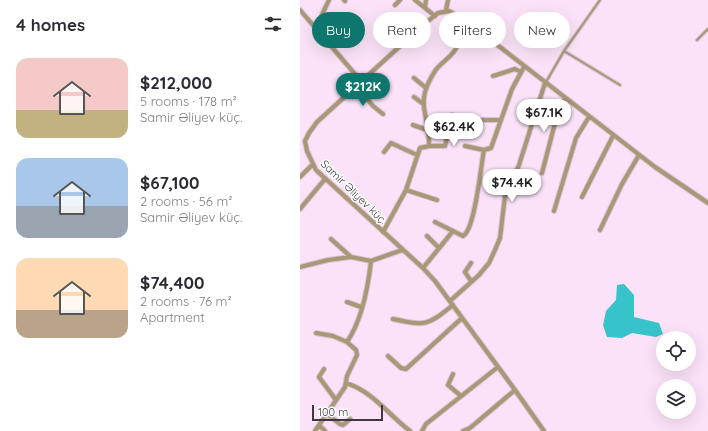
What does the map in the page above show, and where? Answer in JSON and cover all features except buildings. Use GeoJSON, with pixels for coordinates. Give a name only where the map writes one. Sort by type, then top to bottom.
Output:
{"type":"FeatureCollection","features":[{"type":"Feature","properties":{"kind":"street"},"geometry":{"type":"LineString","coordinates":[[323,12],[329,0]]}},
{"type":"Feature","properties":{"kind":"street"},"geometry":{"type":"LineString","coordinates":[[396,5],[400,0]]}},
{"type":"Feature","properties":{"kind":"street"},"geometry":{"type":"LineString","coordinates":[[415,0],[435,16]]}},
{"type":"Feature","properties":{"kind":"street"},"geometry":{"type":"LineString","coordinates":[[425,7],[426,0]]}},
{"type":"Feature","properties":{"kind":"street"},"geometry":{"type":"LineString","coordinates":[[446,10],[448,0]]}},
{"type":"Feature","properties":{"kind":"street"},"geometry":{"type":"LineString","coordinates":[[300,10],[312,23]]}},
{"type":"Feature","properties":{"kind":"street"},"geometry":{"type":"LineString","coordinates":[[446,10],[450,12]]}},
{"type":"Feature","properties":{"kind":"street"},"geometry":{"type":"LineString","coordinates":[[300,137],[305,140],[318,122],[356,86],[435,16],[446,10]]}},
{"type":"Feature","properties":{"kind":"street"},"geometry":{"type":"LineString","coordinates":[[334,48],[362,81]]}},
{"type":"Feature","properties":{"kind":"street"},"geometry":{"type":"LineString","coordinates":[[429,146],[428,130],[422,103],[426,88],[439,65],[454,52],[456,48]]}},
{"type":"Feature","properties":{"kind":"street"},"geometry":{"type":"LineString","coordinates":[[500,48],[613,136],[708,203]]}},
{"type":"Feature","properties":{"kind":"street"},"geometry":{"type":"LineString","coordinates":[[465,146],[484,150],[491,148],[512,89],[524,67]]}},
{"type":"Feature","properties":{"kind":"street"},"geometry":{"type":"LineString","coordinates":[[493,76],[516,69],[521,72]]}},
{"type":"Feature","properties":{"kind":"street"},"geometry":{"type":"LineString","coordinates":[[414,78],[426,88]]}},
{"type":"Feature","properties":{"kind":"street"},"geometry":{"type":"LineString","coordinates":[[393,319],[417,324],[433,321],[489,263],[500,238],[505,196],[519,165],[545,83]]}},
{"type":"Feature","properties":{"kind":"street"},"geometry":{"type":"LineString","coordinates":[[356,86],[373,106],[383,114]]}},
{"type":"Feature","properties":{"kind":"street"},"geometry":{"type":"LineString","coordinates":[[414,97],[422,103]]}},
{"type":"Feature","properties":{"kind":"street"},"geometry":{"type":"LineString","coordinates":[[542,173],[555,123],[565,98]]}},
{"type":"Feature","properties":{"kind":"street"},"geometry":{"type":"LineString","coordinates":[[383,232],[406,190],[421,147],[445,146],[452,115],[469,122]]}},
{"type":"Feature","properties":{"kind":"street"},"geometry":{"type":"LineString","coordinates":[[554,211],[576,138],[589,117]]}},
{"type":"Feature","properties":{"kind":"street"},"geometry":{"type":"LineString","coordinates":[[482,120],[500,120]]}},
{"type":"Feature","properties":{"kind":"street"},"geometry":{"type":"LineString","coordinates":[[413,125],[428,130]]}},
{"type":"Feature","properties":{"kind":"street"},"geometry":{"type":"LineString","coordinates":[[582,196],[613,136]]}},
{"type":"Feature","properties":{"kind":"street","name":"Samir Əliyev küç."},"geometry":{"type":"LineString","coordinates":[[305,140],[313,164],[325,179],[423,268],[516,390],[544,431]]}},
{"type":"Feature","properties":{"kind":"street"},"geometry":{"type":"LineString","coordinates":[[384,152],[391,143],[418,155]]}},
{"type":"Feature","properties":{"kind":"street"},"geometry":{"type":"LineString","coordinates":[[435,222],[463,236],[467,233],[474,214],[484,150]]}},
{"type":"Feature","properties":{"kind":"street"},"geometry":{"type":"LineString","coordinates":[[600,230],[622,184],[639,155]]}},
{"type":"Feature","properties":{"kind":"street"},"geometry":{"type":"LineString","coordinates":[[300,177],[313,164]]}},
{"type":"Feature","properties":{"kind":"street"},"geometry":{"type":"LineString","coordinates":[[300,209],[325,179]]}},
{"type":"Feature","properties":{"kind":"street"},"geometry":{"type":"LineString","coordinates":[[406,190],[437,200]]}},
{"type":"Feature","properties":{"kind":"street"},"geometry":{"type":"LineString","coordinates":[[423,268],[453,232]]}},
{"type":"Feature","properties":{"kind":"street"},"geometry":{"type":"LineString","coordinates":[[427,236],[440,248]]}},
{"type":"Feature","properties":{"kind":"street"},"geometry":{"type":"LineString","coordinates":[[331,239],[351,257]]}},
{"type":"Feature","properties":{"kind":"street"},"geometry":{"type":"LineString","coordinates":[[300,267],[328,260],[351,257],[371,261],[402,250]]}},
{"type":"Feature","properties":{"kind":"street"},"geometry":{"type":"LineString","coordinates":[[347,342],[356,327],[367,288],[371,261]]}},
{"type":"Feature","properties":{"kind":"street"},"geometry":{"type":"LineString","coordinates":[[471,263],[465,272],[471,281]]}},
{"type":"Feature","properties":{"kind":"street"},"geometry":{"type":"LineString","coordinates":[[347,302],[361,307]]}},
{"type":"Feature","properties":{"kind":"street"},"geometry":{"type":"LineString","coordinates":[[388,356],[401,368],[406,368],[462,318]]}},
{"type":"Feature","properties":{"kind":"street"},"geometry":{"type":"LineString","coordinates":[[315,431],[343,391],[347,376],[358,353],[347,342],[333,336],[316,333]]}},
{"type":"Feature","properties":{"kind":"street"},"geometry":{"type":"LineString","coordinates":[[422,431],[426,424],[498,367]]}},
{"type":"Feature","properties":{"kind":"street"},"geometry":{"type":"LineString","coordinates":[[324,369],[319,378],[336,400]]}},
{"type":"Feature","properties":{"kind":"street"},"geometry":{"type":"LineString","coordinates":[[453,374],[448,385],[461,396]]}},
{"type":"Feature","properties":{"kind":"street"},"geometry":{"type":"LineString","coordinates":[[346,383],[356,387],[383,406],[410,431]]}},
{"type":"Feature","properties":{"kind":"street"},"geometry":{"type":"LineString","coordinates":[[463,431],[470,428],[516,390]]}},
{"type":"Feature","properties":{"kind":"street"},"geometry":{"type":"LineString","coordinates":[[327,414],[340,424],[350,419]]}},
{"type":"Feature","properties":{"kind":"street"},"geometry":{"type":"LineString","coordinates":[[319,425],[326,431]]}},
{"type":"Feature","properties":{"kind":"lane"},"geometry":{"type":"LineString","coordinates":[[545,83],[564,51],[600,0]]}},
{"type":"Feature","properties":{"kind":"lane"},"geometry":{"type":"LineString","coordinates":[[697,40],[708,29]]}},
{"type":"Feature","properties":{"kind":"lane"},"geometry":{"type":"LineString","coordinates":[[564,51],[620,85]]}},
{"type":"Feature","properties":{"kind":"water"},"geometry":{"type":"Polygon","coordinates":[[[624,284],[634,295],[634,317],[659,323],[662,331],[656,331],[656,337],[632,333],[622,338],[607,337],[603,325],[606,311],[616,300],[617,285],[624,284]]]}}]}
